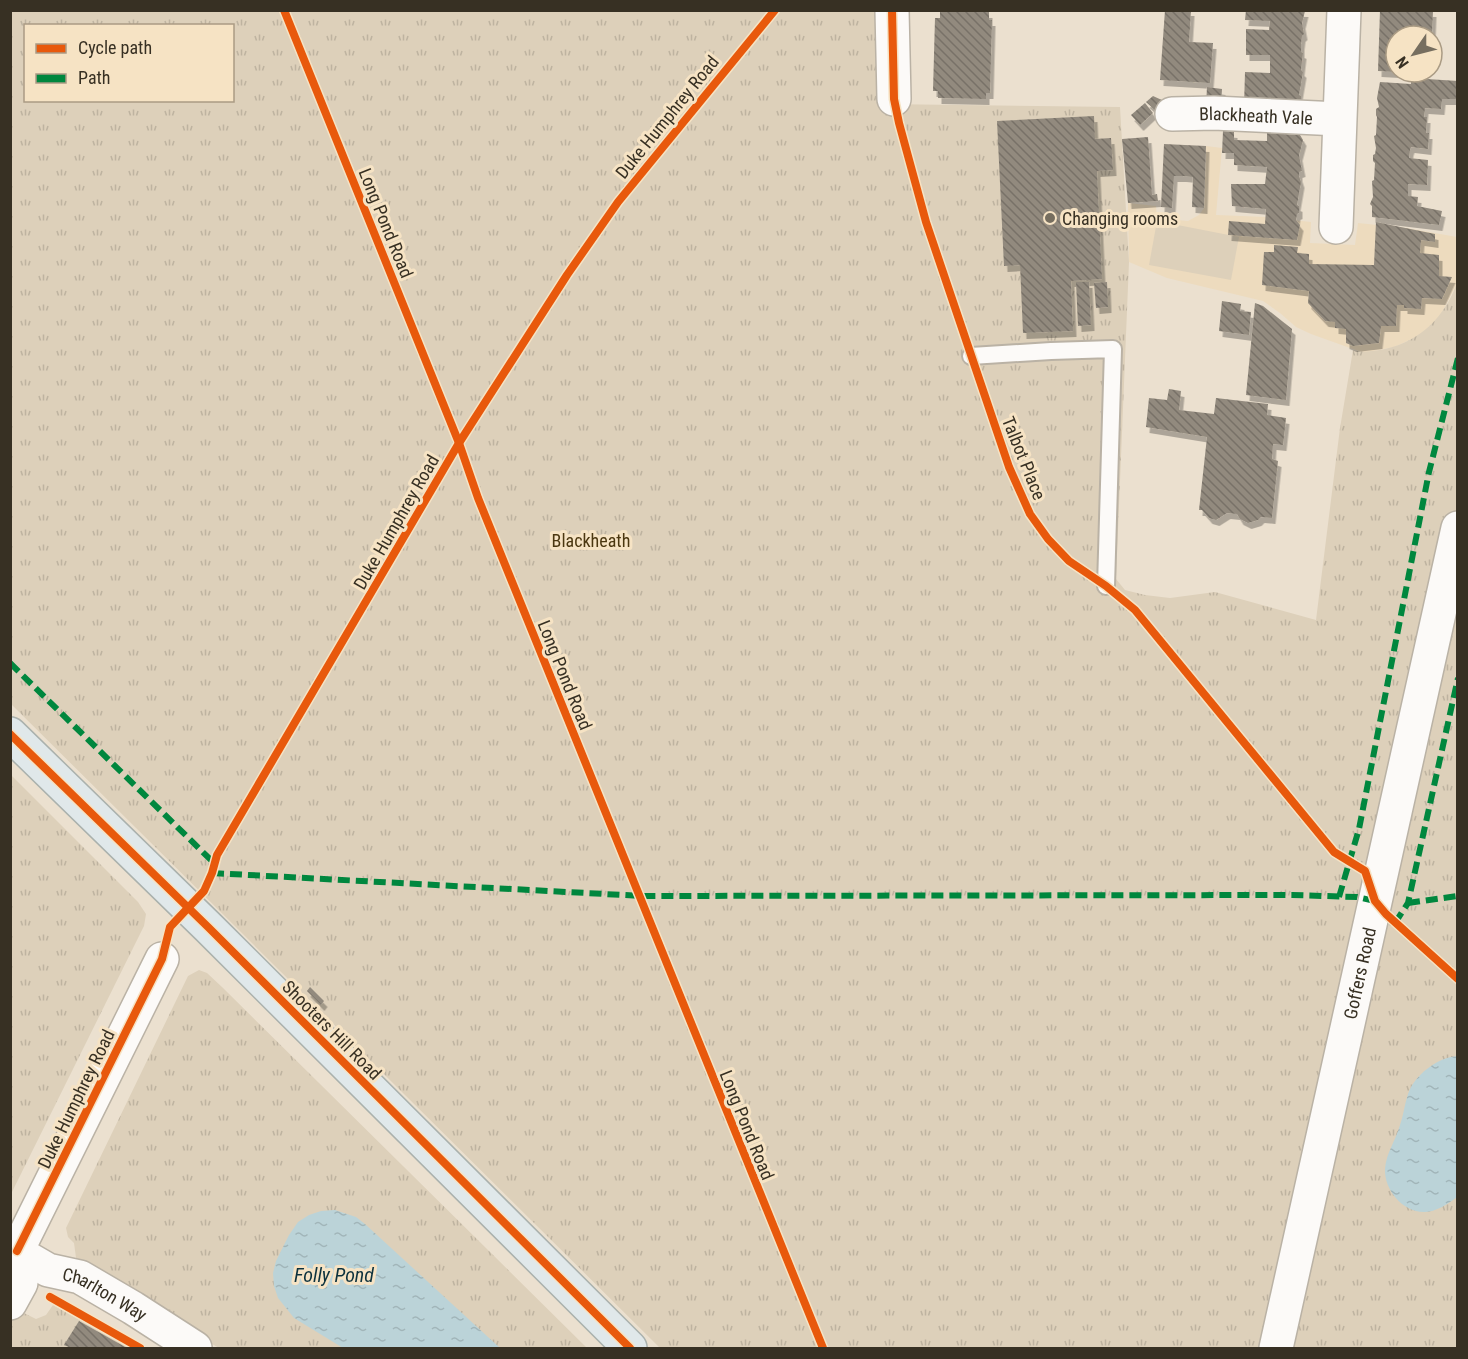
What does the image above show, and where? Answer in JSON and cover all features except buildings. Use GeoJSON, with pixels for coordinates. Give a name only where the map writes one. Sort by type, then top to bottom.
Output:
{"type":"FeatureCollection","features":[{"type":"Feature","properties":{"kind":"highway","name":"Shooters Hill Road"},"geometry":{"type":"LineString","coordinates":[[10,734],[208,927],[630,1348]]}},
{"type":"Feature","properties":{"kind":"street"},"geometry":{"type":"LineString","coordinates":[[892,10],[894,99]]}},
{"type":"Feature","properties":{"kind":"street","name":"Blackheath Vale"},"geometry":{"type":"LineString","coordinates":[[1336,227],[1344,10]]}},
{"type":"Feature","properties":{"kind":"street","name":"Blackheath Vale"},"geometry":{"type":"LineString","coordinates":[[1172,114],[1214,113],[1340,119]]}},
{"type":"Feature","properties":{"kind":"street","name":"Goffers Road"},"geometry":{"type":"LineString","coordinates":[[1276,1348],[1458,528]]}},
{"type":"Feature","properties":{"kind":"street","name":"Duke Humphrey Road"},"geometry":{"type":"LineString","coordinates":[[13,1251],[162,959]]}},
{"type":"Feature","properties":{"kind":"street"},"geometry":{"type":"LineString","coordinates":[[10,1303],[21,1283],[13,1251]]}},
{"type":"Feature","properties":{"kind":"street","name":"Charlton Way"},"geometry":{"type":"LineString","coordinates":[[13,1251],[48,1270],[80,1277],[195,1348]]}},
{"type":"Feature","properties":{"kind":"lane"},"geometry":{"type":"LineString","coordinates":[[971,356],[1113,349],[1106,586]]}},
{"type":"Feature","properties":{"kind":"shaded area"},"geometry":{"type":"Polygon","coordinates":[[[1206,146],[1222,148],[1216,215],[1311,222],[1310,243],[1355,245],[1358,223],[1457,237],[1457,284],[1440,316],[1422,334],[1410,340],[1394,347],[1364,353],[1296,327],[1263,301],[1167,278],[1129,262],[1128,203],[1156,206],[1157,218],[1188,221],[1199,215],[1204,208],[1206,146]]]}},
{"type":"Feature","properties":{"kind":"green space","name":"Blackheath"},"geometry":{"type":"Polygon","coordinates":[[[10,11],[879,11],[883,104],[1120,107],[1129,262],[1116,579],[1125,590],[1145,595],[1170,598],[1215,592],[1316,620],[1340,428],[1353,350],[1365,352],[1385,349],[1410,340],[1438,316],[1446,306],[1457,283],[1457,1348],[660,1348],[11,704],[10,11]]]}},
{"type":"Feature","properties":{"kind":"green space"},"geometry":{"type":"Polygon","coordinates":[[[1157,221],[1239,237],[1231,280],[1149,265],[1157,221]]]}},
{"type":"Feature","properties":{"kind":"green space"},"geometry":{"type":"Polygon","coordinates":[[[11,775],[138,902],[146,914],[144,926],[11,1194],[11,775]]]}},
{"type":"Feature","properties":{"kind":"green space"},"geometry":{"type":"Polygon","coordinates":[[[199,970],[207,973],[222,987],[587,1348],[219,1348],[77,1265],[74,1243],[68,1237],[66,1228],[188,976],[199,970]]]}},
{"type":"Feature","properties":{"kind":"green space"},"geometry":{"type":"Polygon","coordinates":[[[53,1305],[129,1348],[11,1348],[10,1306],[36,1319],[46,1315],[53,1305]]]}},
{"type":"Feature","properties":{"kind":"water"},"geometry":{"type":"Polygon","coordinates":[[[1457,1056],[1457,1197],[1433,1211],[1416,1211],[1402,1204],[1391,1191],[1385,1177],[1387,1157],[1398,1131],[1408,1093],[1414,1083],[1436,1063],[1457,1056]]]}},
{"type":"Feature","properties":{"kind":"water","name":"Folly Pond"},"geometry":{"type":"Polygon","coordinates":[[[335,1210],[356,1217],[365,1224],[500,1348],[343,1348],[294,1318],[278,1298],[274,1286],[273,1273],[276,1261],[298,1222],[321,1211],[335,1210]]]}},
{"type":"Feature","properties":{"kind":"marked path"},"geometry":{"type":"LineString","coordinates":[[1339,897],[1359,829],[1429,472],[1458,358]]}},
{"type":"Feature","properties":{"kind":"marked path"},"geometry":{"type":"LineString","coordinates":[[10,663],[214,863]]}},
{"type":"Feature","properties":{"kind":"marked path"},"geometry":{"type":"LineString","coordinates":[[1395,923],[1408,903],[1458,678]]}},
{"type":"Feature","properties":{"kind":"marked path"},"geometry":{"type":"LineString","coordinates":[[212,873],[642,896],[1292,895],[1357,897],[1375,901]]}},
{"type":"Feature","properties":{"kind":"marked path"},"geometry":{"type":"LineString","coordinates":[[1408,903],[1458,896]]}},
{"type":"Feature","properties":{"kind":"cycle path","name":"Long Pond Road"},"geometry":{"type":"LineString","coordinates":[[284,10],[459,443],[478,498],[823,1348]]}},
{"type":"Feature","properties":{"kind":"cycle path"},"geometry":{"type":"LineString","coordinates":[[17,1251],[162,959],[170,927],[204,891],[217,855],[459,443],[567,275],[618,202],[775,10]]}},
{"type":"Feature","properties":{"kind":"cycle path","name":"Talbot Place"},"geometry":{"type":"LineString","coordinates":[[892,10],[894,99],[926,222],[1009,467],[1030,514],[1048,539],[1069,561],[1106,586],[1135,610],[1334,852],[1365,871],[1375,901],[1386,914],[1458,979]]}},
{"type":"Feature","properties":{"kind":"cycle path"},"geometry":{"type":"LineString","coordinates":[[10,734],[208,927],[630,1348]]}},
{"type":"Feature","properties":{"kind":"cycle path"},"geometry":{"type":"LineString","coordinates":[[50,1297],[140,1348]]}},
{"type":"Feature","properties":{"kind":"place","name":"Changing rooms"},"geometry":{"type":"Point","coordinates":[1050,218]}}]}
